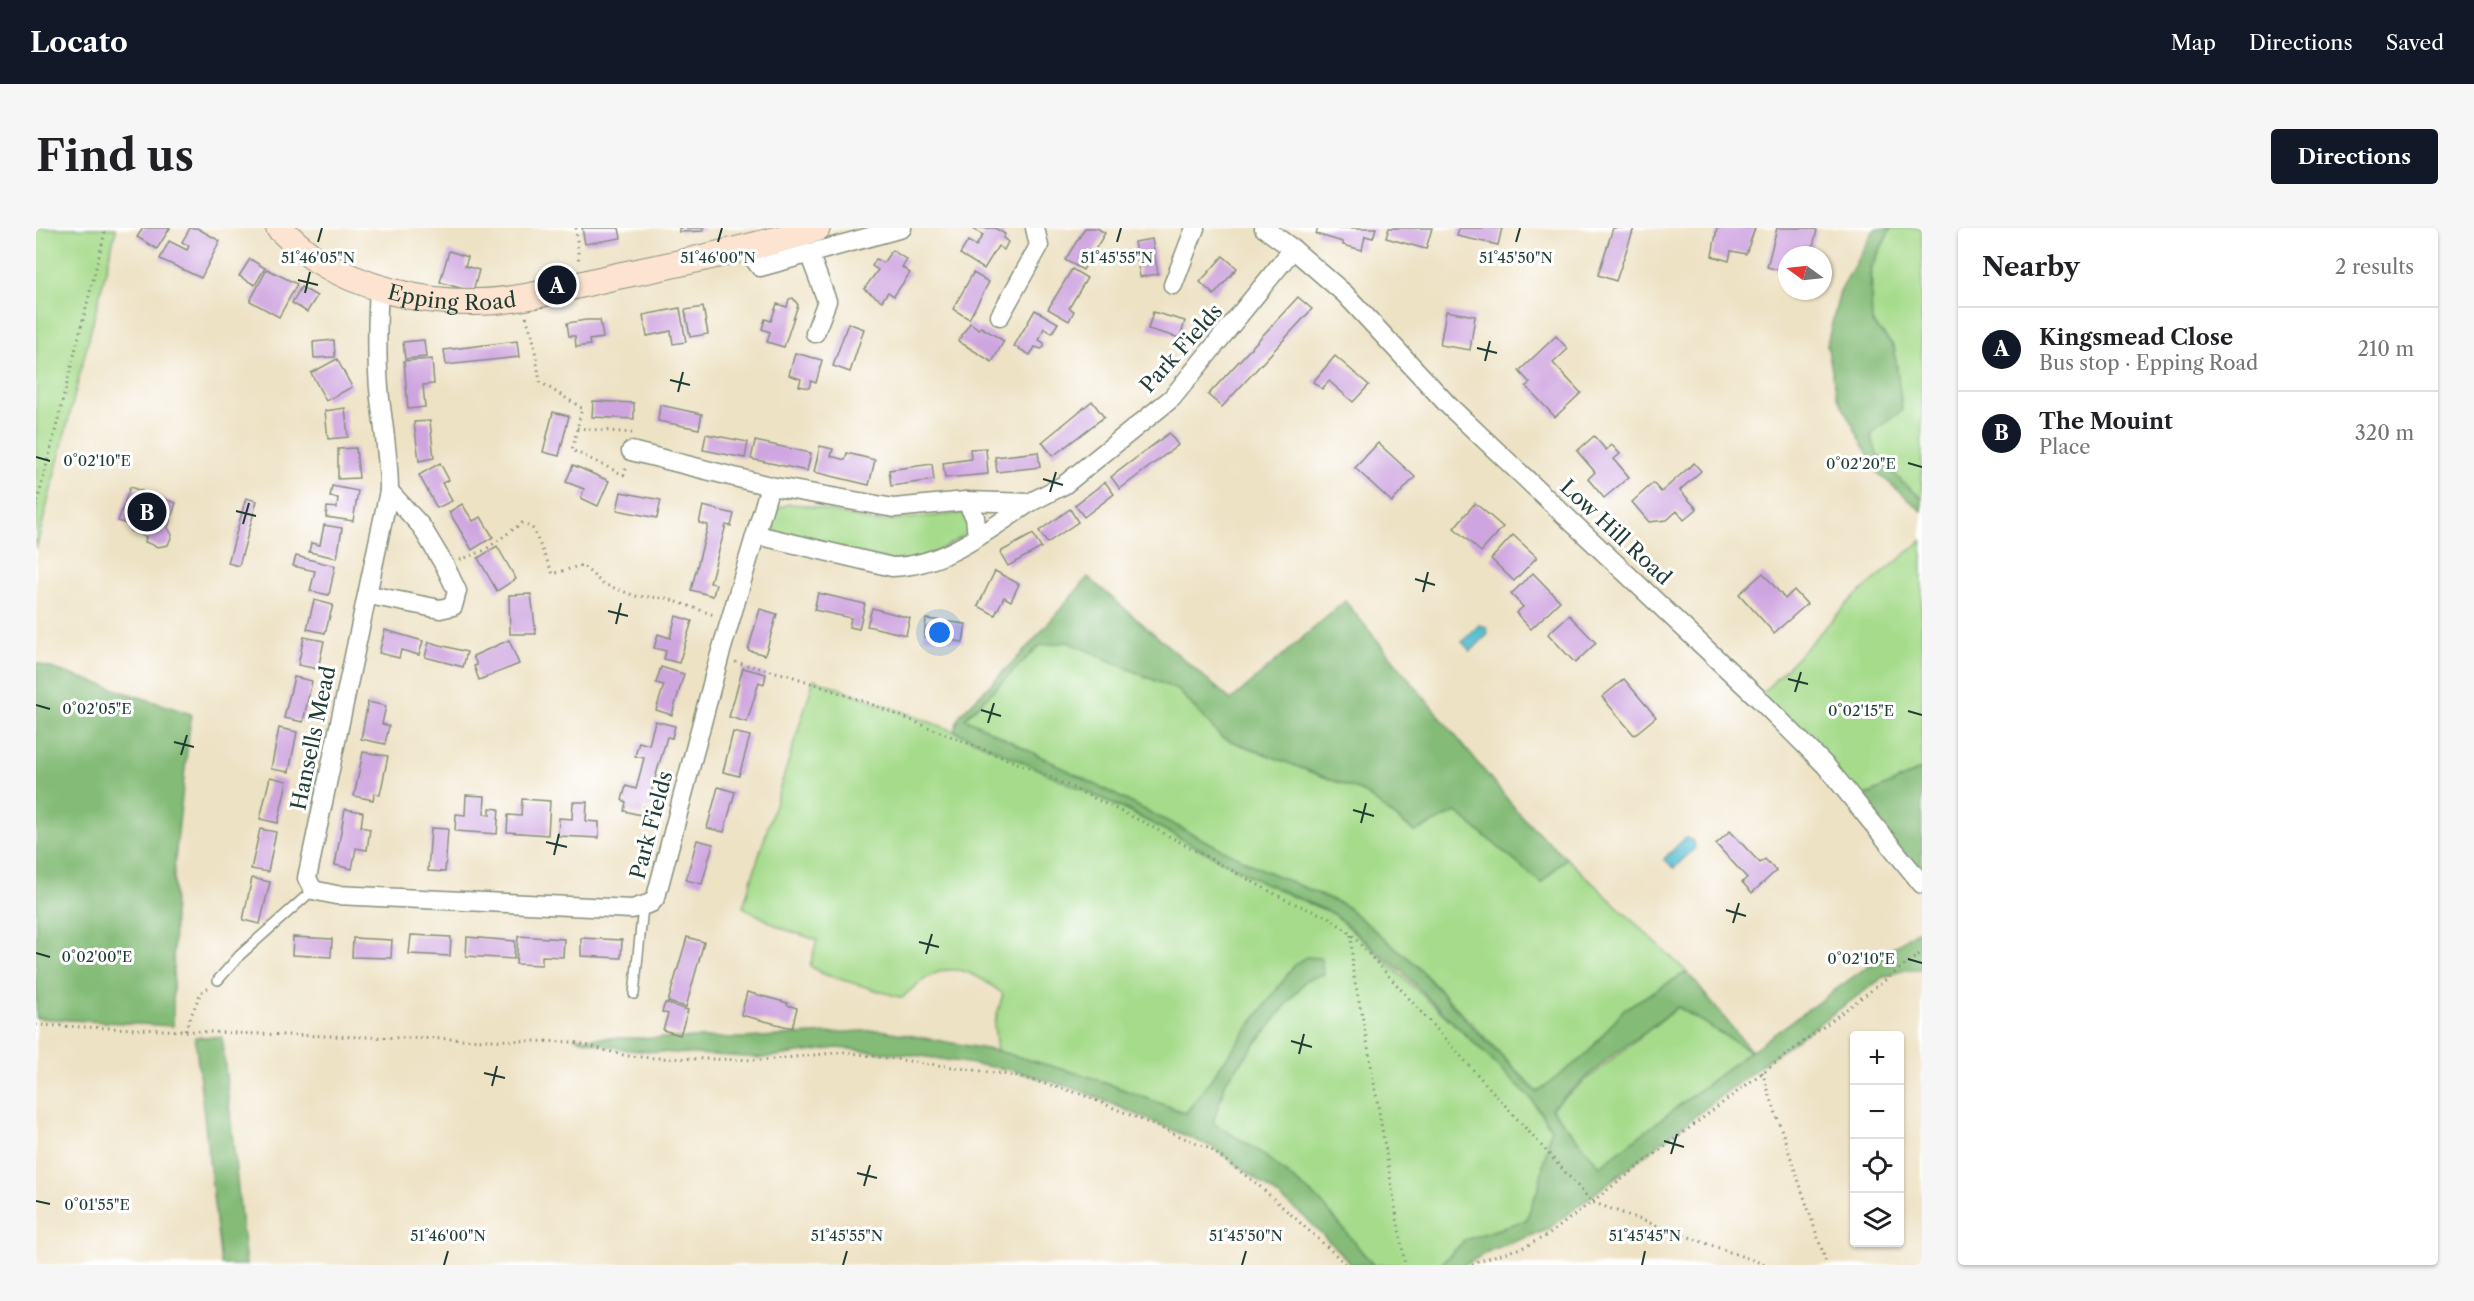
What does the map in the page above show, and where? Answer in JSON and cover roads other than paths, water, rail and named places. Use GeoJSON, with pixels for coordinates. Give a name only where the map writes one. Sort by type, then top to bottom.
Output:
{"type":"FeatureCollection","features":[{"type":"Feature","properties":{"kind":"main road","name":"Epping Road"},"geometry":{"type":"LineString","coordinates":[[279,228],[317,260],[379,287],[426,300],[475,302],[519,297],[580,284],[746,248],[817,228]]}},
{"type":"Feature","properties":{"kind":"street"},"geometry":{"type":"LineString","coordinates":[[746,248],[760,267],[902,228]]}},
{"type":"Feature","properties":{"kind":"street"},"geometry":{"type":"LineString","coordinates":[[1000,316],[1039,246],[1035,228]]}},
{"type":"Feature","properties":{"kind":"street"},"geometry":{"type":"LineString","coordinates":[[1173,285],[1195,228]]}},
{"type":"Feature","properties":{"kind":"street","name":"Low Hill Road"},"geometry":{"type":"LineString","coordinates":[[1274,231],[1346,294],[1449,406],[1758,698],[1818,758],[1922,884]]}},
{"type":"Feature","properties":{"kind":"street","name":"Park Fields"},"geometry":{"type":"LineString","coordinates":[[757,535],[892,567],[912,566],[933,560],[977,537],[1029,503],[1064,485],[1172,398],[1293,249]]}},
{"type":"Feature","properties":{"kind":"street"},"geometry":{"type":"LineString","coordinates":[[809,253],[827,301],[815,333]]}},
{"type":"Feature","properties":{"kind":"street","name":"Hansells Mead"},"geometry":{"type":"LineString","coordinates":[[313,890],[307,878],[356,642],[369,595],[389,491],[389,465],[380,397],[376,329],[379,287]]}},
{"type":"Feature","properties":{"kind":"street","name":"Park Fields"},"geometry":{"type":"LineString","coordinates":[[631,451],[770,486],[894,508],[966,501],[1029,503]]}},
{"type":"Feature","properties":{"kind":"street","name":"Park Fields"},"geometry":{"type":"LineString","coordinates":[[313,890],[336,895],[632,909],[651,903],[656,897],[729,621],[757,535],[770,486]]}},
{"type":"Feature","properties":{"kind":"street"},"geometry":{"type":"LineString","coordinates":[[369,595],[440,609],[453,606],[457,591],[421,526],[389,491]]}},
{"type":"Feature","properties":{"kind":"street"},"geometry":{"type":"LineString","coordinates":[[966,501],[975,517],[977,537]]}},
{"type":"Feature","properties":{"kind":"lane"},"geometry":{"type":"LineString","coordinates":[[218,980],[240,956],[313,890]]}},
{"type":"Feature","properties":{"kind":"lane"},"geometry":{"type":"LineString","coordinates":[[634,994],[643,907]]}},
{"type":"Feature","properties":{"kind":"water"},"geometry":{"type":"Polygon","coordinates":[[[1479,625],[1487,627],[1488,634],[1471,651],[1462,642],[1479,625]]]}},
{"type":"Feature","properties":{"kind":"water"},"geometry":{"type":"Polygon","coordinates":[[[1685,838],[1694,841],[1695,848],[1674,868],[1664,859],[1685,838]]]}},
{"type":"Feature","properties":{"kind":"place","name":"Kingsmead Close"},"geometry":{"type":"Point","coordinates":[557,285]}},
{"type":"Feature","properties":{"kind":"place","name":"The Mouint"},"geometry":{"type":"Point","coordinates":[147,512]}}]}
